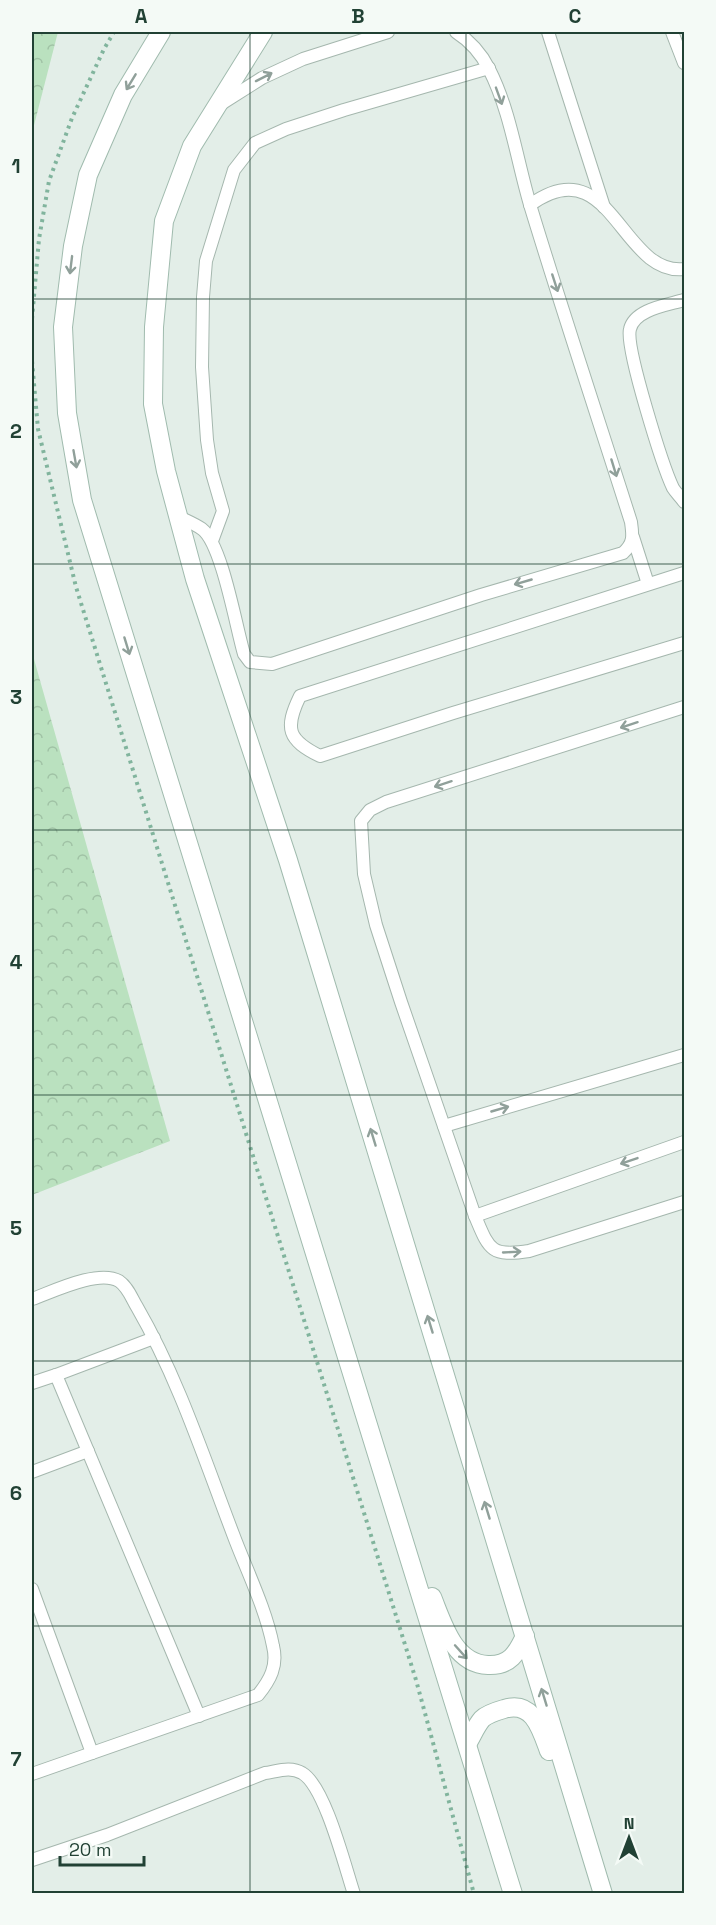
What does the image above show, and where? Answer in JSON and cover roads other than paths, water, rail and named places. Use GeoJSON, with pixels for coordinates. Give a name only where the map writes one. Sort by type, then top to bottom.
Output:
{"type":"FeatureCollection","features":[{"type":"Feature","properties":{"kind":"street"},"geometry":{"type":"LineString","coordinates":[[161,32],[123,95],[87,174],[73,246],[63,327],[67,413],[82,500],[513,1893]]}},
{"type":"Feature","properties":{"kind":"street"},"geometry":{"type":"LineString","coordinates":[[263,32],[192,146],[164,221],[155,315],[153,404],[177,516],[195,579],[288,860],[602,1893]]}},
{"type":"Feature","properties":{"kind":"street"},"geometry":{"type":"LineString","coordinates":[[393,1505],[448,1635],[468,1660],[478,1665],[507,1662],[516,1653],[525,1636]]}},
{"type":"Feature","properties":{"kind":"street"},"geometry":{"type":"LineString","coordinates":[[467,1744],[483,1719],[495,1712],[518,1707],[527,1710],[536,1719],[602,1893]]}},
{"type":"Feature","properties":{"kind":"lane"},"geometry":{"type":"LineString","coordinates":[[215,108],[262,78],[333,48],[388,32]]}},
{"type":"Feature","properties":{"kind":"lane"},"geometry":{"type":"LineString","coordinates":[[456,32],[467,39],[479,52],[489,68],[512,129],[530,205],[631,522],[633,537],[648,584]]}},
{"type":"Feature","properties":{"kind":"lane"},"geometry":{"type":"LineString","coordinates":[[548,32],[604,207]]}},
{"type":"Feature","properties":{"kind":"lane"},"geometry":{"type":"LineString","coordinates":[[672,32],[684,63]]}},
{"type":"Feature","properties":{"kind":"lane"},"geometry":{"type":"LineString","coordinates":[[212,541],[223,511],[212,473],[207,440],[202,367],[203,297],[206,261],[234,170],[255,143],[286,129],[489,68]]}},
{"type":"Feature","properties":{"kind":"lane"},"geometry":{"type":"LineString","coordinates":[[530,205],[555,190],[568,188],[589,195],[604,207],[649,257],[660,265],[676,270],[684,268]]}},
{"type":"Feature","properties":{"kind":"lane"},"geometry":{"type":"LineString","coordinates":[[684,300],[639,316],[630,327],[629,338],[640,386],[660,452],[674,489],[684,502]]}},
{"type":"Feature","properties":{"kind":"lane"},"geometry":{"type":"LineString","coordinates":[[177,516],[203,530],[212,541],[220,561],[244,654],[250,662],[265,665],[481,595],[623,554],[631,545],[633,537]]}},
{"type":"Feature","properties":{"kind":"lane"},"geometry":{"type":"LineString","coordinates":[[684,573],[300,696],[290,716],[292,732],[301,746],[320,756],[684,643]]}},
{"type":"Feature","properties":{"kind":"lane"},"geometry":{"type":"LineString","coordinates":[[684,707],[386,802],[370,810],[362,821],[364,874],[387,958],[475,1216],[487,1244],[494,1250],[507,1254],[529,1251],[684,1202]]}},
{"type":"Feature","properties":{"kind":"lane"},"geometry":{"type":"LineString","coordinates":[[444,1126],[684,1055]]}},
{"type":"Feature","properties":{"kind":"lane"},"geometry":{"type":"LineString","coordinates":[[475,1216],[684,1142]]}},
{"type":"Feature","properties":{"kind":"lane"},"geometry":{"type":"LineString","coordinates":[[32,1299],[92,1279],[105,1278],[118,1281],[126,1288],[154,1338],[200,1450],[259,1601],[273,1646],[274,1662],[271,1679],[258,1695],[32,1774]]}},
{"type":"Feature","properties":{"kind":"lane"},"geometry":{"type":"LineString","coordinates":[[32,1383],[154,1338]]}},
{"type":"Feature","properties":{"kind":"lane"},"geometry":{"type":"LineString","coordinates":[[56,1375],[199,1716]]}},
{"type":"Feature","properties":{"kind":"lane"},"geometry":{"type":"LineString","coordinates":[[32,1472],[88,1451]]}},
{"type":"Feature","properties":{"kind":"lane"},"geometry":{"type":"LineString","coordinates":[[32,1589],[92,1753]]}},
{"type":"Feature","properties":{"kind":"lane"},"geometry":{"type":"LineString","coordinates":[[32,1860],[107,1834],[265,1773],[291,1769],[304,1773],[315,1787],[326,1809],[354,1893]]}}]}
